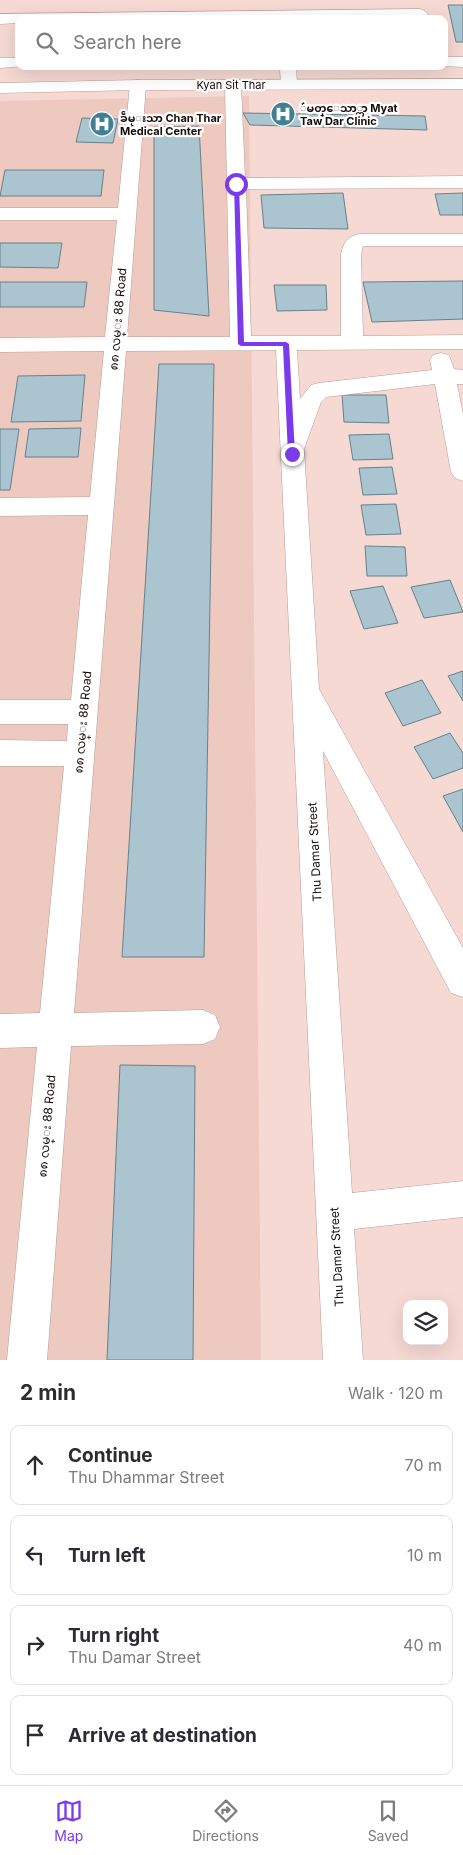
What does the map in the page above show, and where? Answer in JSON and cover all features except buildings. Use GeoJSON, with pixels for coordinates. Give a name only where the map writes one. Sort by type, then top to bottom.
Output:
{"type":"FeatureCollection","features":[{"type":"Feature","properties":{"kind":"street"},"geometry":{"type":"LineString","coordinates":[[163,15],[420,11]]}},
{"type":"Feature","properties":{"kind":"street"},"geometry":{"type":"LineString","coordinates":[[0,19],[15,19]]}},
{"type":"Feature","properties":{"kind":"street"},"geometry":{"type":"LineString","coordinates":[[448,62],[463,62]]}},
{"type":"Feature","properties":{"kind":"street"},"geometry":{"type":"LineString","coordinates":[[0,63],[15,63]]}},
{"type":"Feature","properties":{"kind":"street"},"geometry":{"type":"LineString","coordinates":[[288,70],[289,84]]}},
{"type":"Feature","properties":{"kind":"street"},"geometry":{"type":"LineString","coordinates":[[434,70],[438,84]]}},
{"type":"Feature","properties":{"kind":"street","name":"Kyan Sit Thar"},"geometry":{"type":"LineString","coordinates":[[0,88],[138,85],[463,84]]}},
{"type":"Feature","properties":{"kind":"street","name":"၈၈ လမ္း 88 Road"},"geometry":{"type":"LineString","coordinates":[[27,1360],[138,85]]}},
{"type":"Feature","properties":{"kind":"street"},"geometry":{"type":"LineString","coordinates":[[233,85],[241,344]]}},
{"type":"Feature","properties":{"kind":"street"},"geometry":{"type":"LineString","coordinates":[[236,184],[463,182]]}},
{"type":"Feature","properties":{"kind":"street"},"geometry":{"type":"LineString","coordinates":[[0,214],[127,214]]}},
{"type":"Feature","properties":{"kind":"street"},"geometry":{"type":"LineString","coordinates":[[352,343],[351,254],[353,244],[359,240],[463,240]]}},
{"type":"Feature","properties":{"kind":"street"},"geometry":{"type":"LineString","coordinates":[[437,342],[454,376],[463,472]]}},
{"type":"Feature","properties":{"kind":"street"},"geometry":{"type":"LineString","coordinates":[[0,345],[116,346],[463,342]]}},
{"type":"Feature","properties":{"kind":"street","name":"Thu Damar Street"},"geometry":{"type":"LineString","coordinates":[[286,344],[343,1360]]}},
{"type":"Feature","properties":{"kind":"street"},"geometry":{"type":"LineString","coordinates":[[292,454],[311,400],[319,390],[454,376]]}},
{"type":"Feature","properties":{"kind":"street"},"geometry":{"type":"LineString","coordinates":[[0,507],[102,506]]}},
{"type":"Feature","properties":{"kind":"street"},"geometry":{"type":"LineString","coordinates":[[306,691],[463,981]]}},
{"type":"Feature","properties":{"kind":"street"},"geometry":{"type":"LineString","coordinates":[[0,712],[84,712]]}},
{"type":"Feature","properties":{"kind":"street"},"geometry":{"type":"LineString","coordinates":[[0,753],[80,754]]}},
{"type":"Feature","properties":{"kind":"street"},"geometry":{"type":"LineString","coordinates":[[0,1031],[203,1027]]}},
{"type":"Feature","properties":{"kind":"street"},"geometry":{"type":"LineString","coordinates":[[334,1214],[463,1199]]}},
{"type":"Feature","properties":{"kind":"shaded area"},"geometry":{"type":"Polygon","coordinates":[[[249,96],[261,1360],[0,1360],[0,101],[249,96]]]}},
{"type":"Feature","properties":{"kind":"place","name":"ဴမတ္ေသာ္တာ Myat Taw Dar Clinic"},"geometry":{"type":"Point","coordinates":[283,114]}},
{"type":"Feature","properties":{"kind":"place","name":"ခဵမ္းသာ Chan Thar Medical Center"},"geometry":{"type":"Point","coordinates":[102,124]}},
{"type":"Feature","properties":{"kind":"route"},"geometry":{"type":"LineString","coordinates":[[236,184],[241,344],[286,344],[292,454]]}}]}
